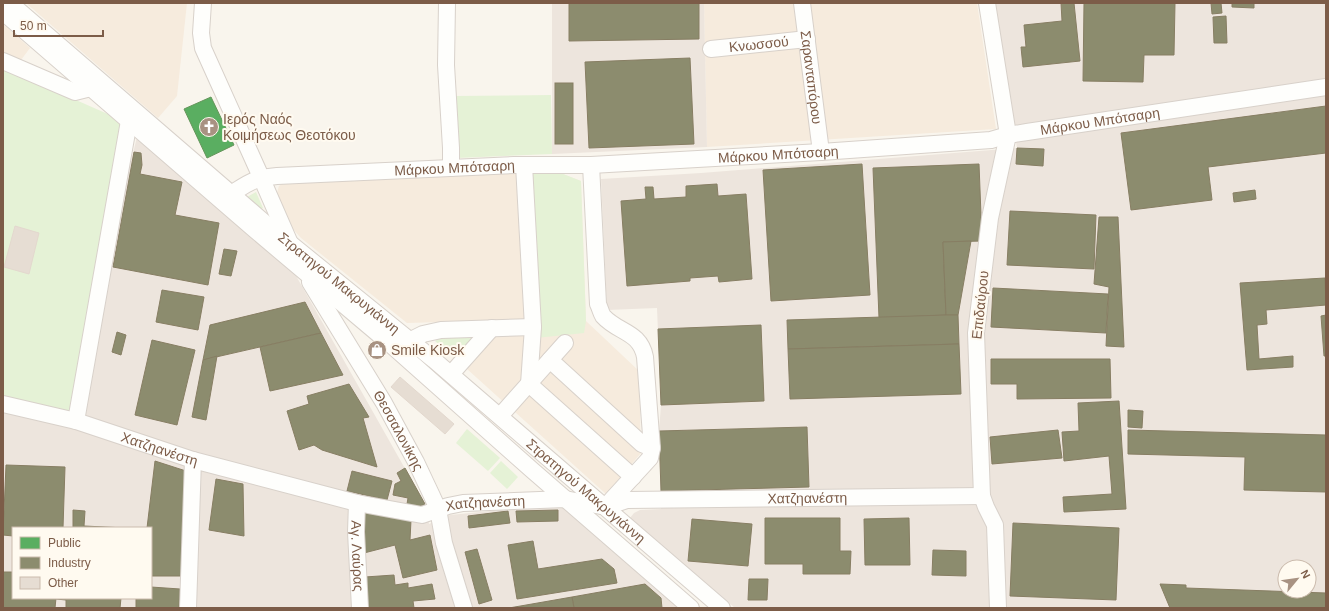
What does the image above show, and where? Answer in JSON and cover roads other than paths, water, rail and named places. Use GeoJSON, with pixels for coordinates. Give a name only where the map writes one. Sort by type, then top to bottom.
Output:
{"type":"FeatureCollection","features":[{"type":"Feature","properties":{"kind":"street","name":"Στρατηγού Μακρυγιάννη"},"geometry":{"type":"LineString","coordinates":[[10,3],[132,116],[286,248],[411,340],[722,608]]}},
{"type":"Feature","properties":{"kind":"street"},"geometry":{"type":"LineString","coordinates":[[203,3],[201,33],[202,48],[269,176],[268,192],[286,248]]}},
{"type":"Feature","properties":{"kind":"street"},"geometry":{"type":"LineString","coordinates":[[447,3],[446,65],[451,168]]}},
{"type":"Feature","properties":{"kind":"street","name":"Σαρανταπόρου"},"geometry":{"type":"LineString","coordinates":[[802,3],[821,152]]}},
{"type":"Feature","properties":{"kind":"street","name":"Επιδαύρου"},"geometry":{"type":"LineString","coordinates":[[987,3],[1008,135],[990,218],[976,333],[982,496],[995,525],[998,608]]}},
{"type":"Feature","properties":{"kind":"street","name":"Στρατηγού Μακρυγιάννη"},"geometry":{"type":"LineString","coordinates":[[3,12],[91,88],[132,116],[231,194],[286,248],[300,268],[389,343],[532,470],[692,608]]}},
{"type":"Feature","properties":{"kind":"street","name":"Κνωσσού"},"geometry":{"type":"LineString","coordinates":[[711,49],[807,39]]}},
{"type":"Feature","properties":{"kind":"street"},"geometry":{"type":"LineString","coordinates":[[3,61],[75,92],[91,88]]}},
{"type":"Feature","properties":{"kind":"street","name":"Μάρκου Μπότσαρη"},"geometry":{"type":"LineString","coordinates":[[231,194],[247,183],[269,176],[524,165],[591,165],[821,152],[991,140],[1008,135],[1326,87]]}},
{"type":"Feature","properties":{"kind":"street"},"geometry":{"type":"LineString","coordinates":[[76,420],[132,116]]}},
{"type":"Feature","properties":{"kind":"street"},"geometry":{"type":"LineString","coordinates":[[524,165],[533,327],[529,384]]}},
{"type":"Feature","properties":{"kind":"street"},"geometry":{"type":"LineString","coordinates":[[591,165],[598,304],[602,314],[609,322],[634,336],[644,349],[652,448],[650,458],[592,522]]}},
{"type":"Feature","properties":{"kind":"street","name":"Θεσσαλονίκης"},"geometry":{"type":"LineString","coordinates":[[300,268],[387,409],[416,462],[438,509],[444,543],[464,608]]}},
{"type":"Feature","properties":{"kind":"street"},"geometry":{"type":"LineString","coordinates":[[411,340],[433,331],[533,327]]}},
{"type":"Feature","properties":{"kind":"street"},"geometry":{"type":"LineString","coordinates":[[451,374],[492,328]]}},
{"type":"Feature","properties":{"kind":"street"},"geometry":{"type":"LineString","coordinates":[[500,416],[565,343]]}},
{"type":"Feature","properties":{"kind":"street"},"geometry":{"type":"LineString","coordinates":[[550,360],[642,444],[652,448]]}},
{"type":"Feature","properties":{"kind":"street"},"geometry":{"type":"LineString","coordinates":[[529,384],[633,477]]}},
{"type":"Feature","properties":{"kind":"street","name":"Χατζηανέστη"},"geometry":{"type":"LineString","coordinates":[[3,404],[76,420],[193,460],[357,503],[422,515],[455,503],[463,502],[566,499],[606,507],[627,500],[982,496]]}},
{"type":"Feature","properties":{"kind":"street"},"geometry":{"type":"LineString","coordinates":[[188,608],[193,460]]}},
{"type":"Feature","properties":{"kind":"street"},"geometry":{"type":"LineString","coordinates":[[530,500],[534,488],[532,470]]}},
{"type":"Feature","properties":{"kind":"street","name":"Αγ. Λαύρας"},"geometry":{"type":"LineString","coordinates":[[357,503],[356,532],[360,608]]}},
{"type":"Feature","properties":{"kind":"place","name":"Ιερός Ναός Κοιμήσεως Θεοτόκου"},"geometry":{"type":"Point","coordinates":[209,127]}},
{"type":"Feature","properties":{"kind":"place","name":"Smile Kiosk"},"geometry":{"type":"Point","coordinates":[377,350]}}]}
